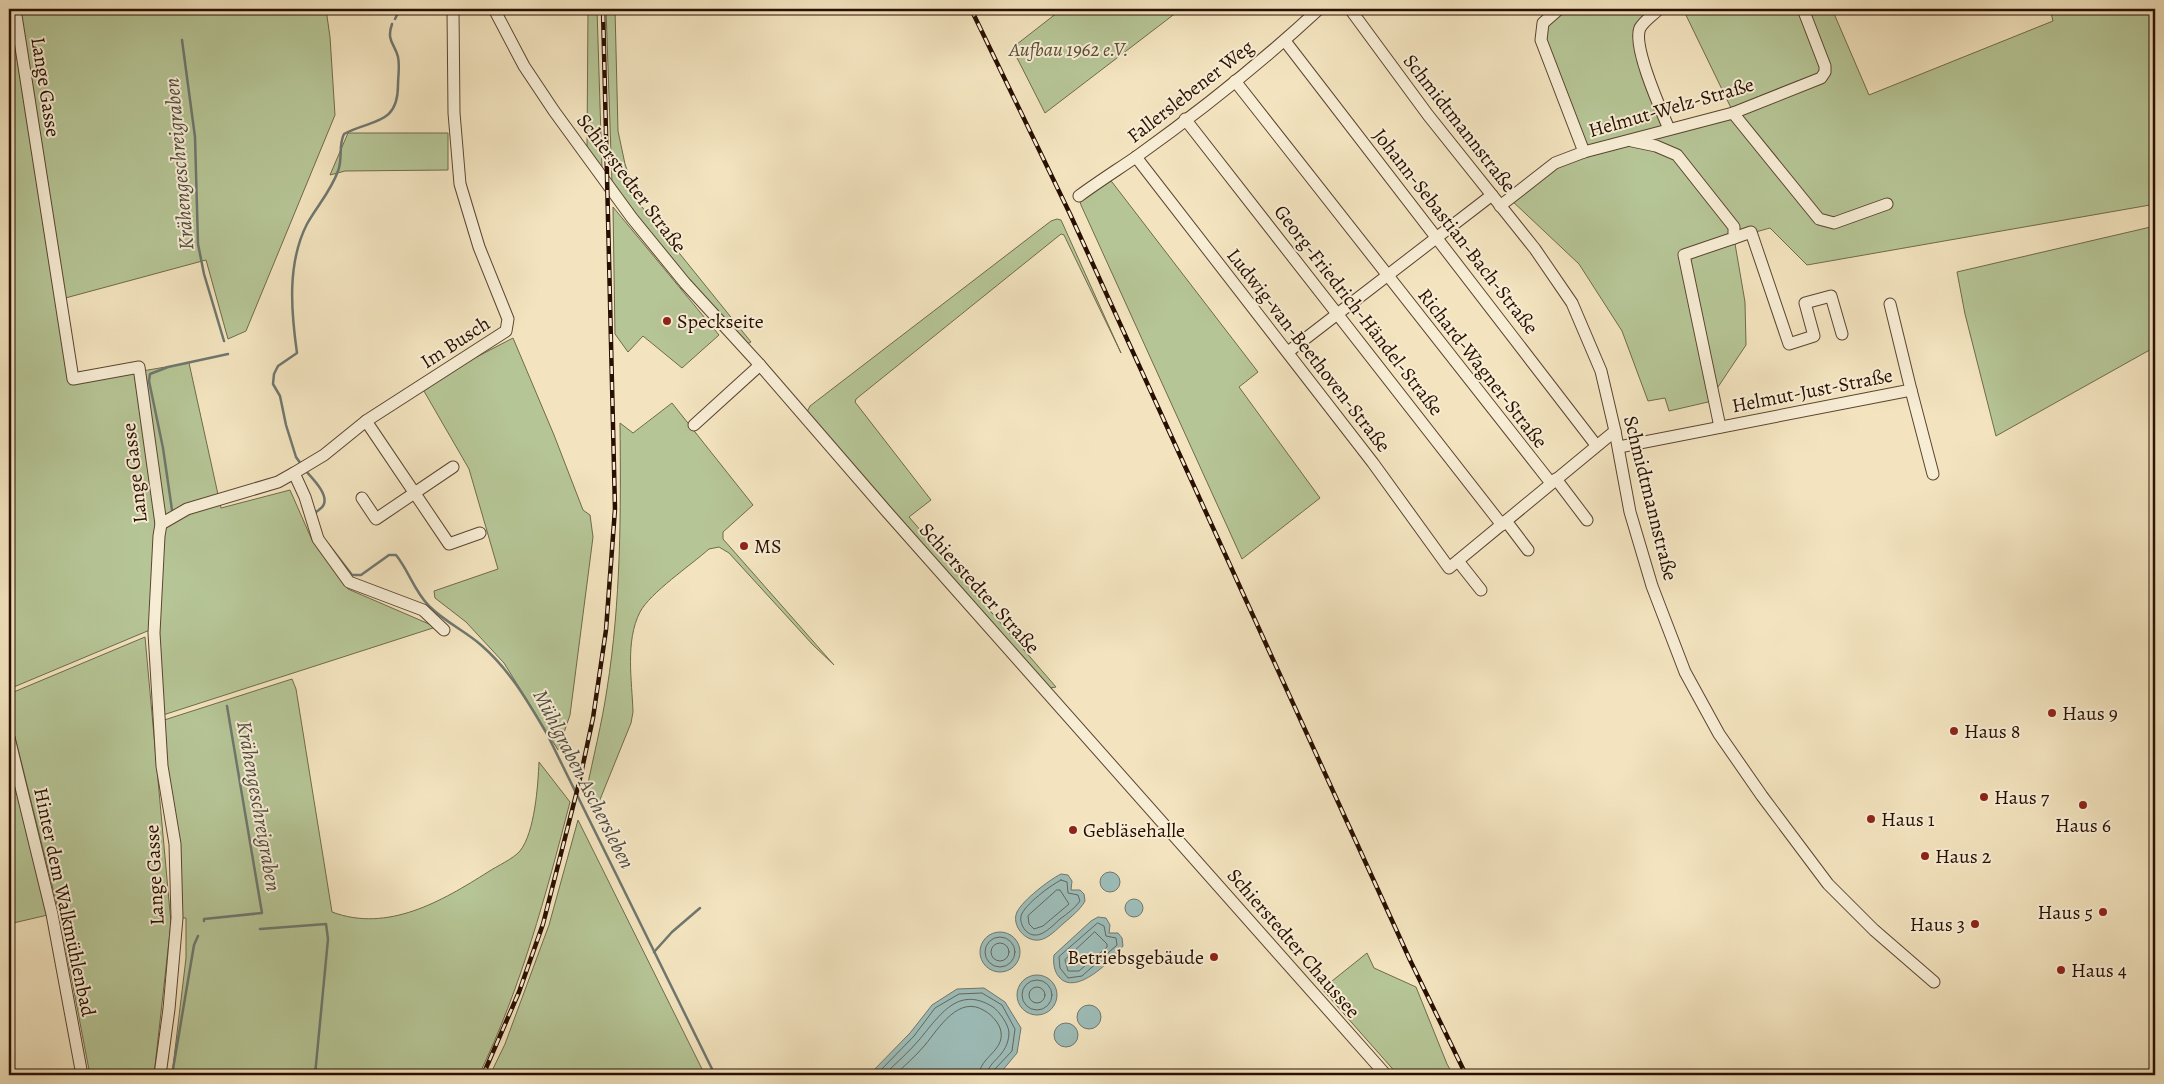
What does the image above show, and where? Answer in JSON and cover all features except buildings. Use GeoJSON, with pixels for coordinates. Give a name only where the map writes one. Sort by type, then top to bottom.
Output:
{"type":"FeatureCollection","features":[{"type":"Feature","properties":{"kind":"street","name":"Lange Gasse"},"geometry":{"type":"LineString","coordinates":[[15,9],[73,379],[139,367],[161,524],[154,633],[162,766],[175,844],[177,918],[169,1009],[160,1075]]}},
{"type":"Feature","properties":{"kind":"street","name":"Im Busch"},"geometry":{"type":"LineString","coordinates":[[161,524],[187,509],[278,482],[324,455],[366,421],[506,331],[508,319],[479,247],[460,184],[454,113],[453,9]]}},
{"type":"Feature","properties":{"kind":"street","name":"Schierstedter Straße"},"geometry":{"type":"LineString","coordinates":[[494,9],[524,66],[589,161],[685,283],[760,365],[888,513],[1174,835]]}},
{"type":"Feature","properties":{"kind":"street","name":"Fallerslebener Weg"},"geometry":{"type":"LineString","coordinates":[[1079,196],[1136,157],[1235,81],[1285,41],[1319,9]]}},
{"type":"Feature","properties":{"kind":"street","name":"Schmidtmannstraße"},"geometry":{"type":"LineString","coordinates":[[1350,9],[1428,115],[1534,249],[1572,303],[1601,370],[1615,431],[1630,512],[1652,586],[1685,672],[1719,734],[1762,796],[1828,884],[1874,930],[1934,982]]}},
{"type":"Feature","properties":{"kind":"street"},"geometry":{"type":"LineString","coordinates":[[1559,9],[1544,23],[1540,40],[1584,152]]}},
{"type":"Feature","properties":{"kind":"street"},"geometry":{"type":"LineString","coordinates":[[1659,9],[1640,28],[1638,37],[1647,73],[1669,129]]}},
{"type":"Feature","properties":{"kind":"street","name":"Helmut-Welz-Straße"},"geometry":{"type":"LineString","coordinates":[[1500,206],[1555,163],[1584,152],[1733,113],[1821,78],[1825,72],[1825,66],[1803,9]]}},
{"type":"Feature","properties":{"kind":"street","name":"Johann-Sebastian-Bach-Straße"},"geometry":{"type":"LineString","coordinates":[[1285,41],[1596,445]]}},
{"type":"Feature","properties":{"kind":"street","name":"Richard-Wagner-Straße"},"geometry":{"type":"LineString","coordinates":[[1235,81],[1387,276],[1553,481],[1587,520]]}},
{"type":"Feature","properties":{"kind":"street"},"geometry":{"type":"LineString","coordinates":[[1733,113],[1819,218],[1834,223],[1887,204]]}},
{"type":"Feature","properties":{"kind":"street","name":"Georg-Friedrich-Händel-Straße"},"geometry":{"type":"LineString","coordinates":[[1185,119],[1504,523],[1528,550]]}},
{"type":"Feature","properties":{"kind":"street"},"geometry":{"type":"LineString","coordinates":[[1628,140],[1656,146],[1677,155],[1734,227],[1734,238],[1751,232],[1789,344],[1814,336],[1805,303],[1831,296],[1842,334]]}},
{"type":"Feature","properties":{"kind":"street","name":"Ludwig-van-Beethoven-Straße"},"geometry":{"type":"LineString","coordinates":[[1136,157],[1454,565],[1481,590]]}},
{"type":"Feature","properties":{"kind":"street"},"geometry":{"type":"LineString","coordinates":[[1288,352],[1492,195]]}},
{"type":"Feature","properties":{"kind":"street","name":"Helmut-Just-Straße"},"geometry":{"type":"LineString","coordinates":[[1720,427],[1684,255],[1734,238]]}},
{"type":"Feature","properties":{"kind":"street","name":"Helmut-Just-Straße"},"geometry":{"type":"LineString","coordinates":[[1890,304],[1933,474]]}},
{"type":"Feature","properties":{"kind":"street"},"geometry":{"type":"LineString","coordinates":[[694,425],[760,365]]}},
{"type":"Feature","properties":{"kind":"street","name":"Helmut-Just-Straße"},"geometry":{"type":"LineString","coordinates":[[1618,447],[1911,390]]}},
{"type":"Feature","properties":{"kind":"street"},"geometry":{"type":"LineString","coordinates":[[366,421],[449,544],[480,533]]}},
{"type":"Feature","properties":{"kind":"street"},"geometry":{"type":"LineString","coordinates":[[1454,565],[1615,431]]}},
{"type":"Feature","properties":{"kind":"street"},"geometry":{"type":"LineString","coordinates":[[362,498],[376,519],[453,467]]}},
{"type":"Feature","properties":{"kind":"street"},"geometry":{"type":"LineString","coordinates":[[299,470],[318,539],[349,582],[422,610],[444,630]]}},
{"type":"Feature","properties":{"kind":"street","name":"Hinter dem Walkmühlenbad"},"geometry":{"type":"LineString","coordinates":[[9,738],[52,914],[82,1075]]}},
{"type":"Feature","properties":{"kind":"street","name":"Schierstedter Chaussee"},"geometry":{"type":"LineString","coordinates":[[1174,835],[1386,1075]]}},
{"type":"Feature","properties":{"kind":"green space"},"geometry":{"type":"Polygon","coordinates":[[[9,9],[326,9],[330,37],[335,115],[246,331],[228,339],[206,260],[58,300],[72,383],[189,363],[221,508],[290,490],[312,540],[348,589],[436,627],[163,715],[157,627],[9,689],[9,9]]]}},
{"type":"Feature","properties":{"kind":"green space"},"geometry":{"type":"Polygon","coordinates":[[[588,9],[597,9],[602,169],[587,147],[588,9]]]}},
{"type":"Feature","properties":{"kind":"green space"},"geometry":{"type":"Polygon","coordinates":[[[606,9],[615,9],[618,131],[625,164],[638,202],[751,342],[747,344],[691,284],[612,183],[606,9]]]}},
{"type":"Feature","properties":{"kind":"green space","name":"Aufbau 1962 e.V."},"geometry":{"type":"Polygon","coordinates":[[[1062,9],[1181,9],[1045,113],[1012,48],[1062,9]]]}},
{"type":"Feature","properties":{"kind":"green space"},"geometry":{"type":"Polygon","coordinates":[[[1559,9],[1659,9],[1638,37],[1669,129],[1733,112],[1683,9],[1832,9],[1869,95],[2053,21],[2050,9],[2155,9],[2155,212],[2150,205],[1807,265],[1770,228],[1734,238],[1745,302],[1746,345],[1708,402],[1669,411],[1665,398],[1648,401],[1622,331],[1579,264],[1510,199],[1555,163],[1584,152],[1541,40],[1543,23],[1559,9]]]}},
{"type":"Feature","properties":{"kind":"green space"},"geometry":{"type":"Polygon","coordinates":[[[348,133],[448,133],[448,170],[345,171],[330,175],[348,133]]]}},
{"type":"Feature","properties":{"kind":"green space"},"geometry":{"type":"Polygon","coordinates":[[[1110,181],[1258,372],[1239,387],[1320,498],[1242,559],[1081,205],[1080,202],[1110,181]]]}},
{"type":"Feature","properties":{"kind":"green space"},"geometry":{"type":"Polygon","coordinates":[[[613,207],[719,335],[682,368],[643,336],[628,352],[615,334],[613,207]]]}},
{"type":"Feature","properties":{"kind":"green space"},"geometry":{"type":"Polygon","coordinates":[[[1061,220],[1121,353],[1064,235],[1061,234],[856,399],[855,402],[931,500],[909,517],[1056,687],[1050,688],[808,416],[807,412],[810,406],[1051,221],[1061,220]]]}},
{"type":"Feature","properties":{"kind":"green space"},"geometry":{"type":"Polygon","coordinates":[[[2155,226],[2155,347],[1996,436],[1965,314],[1957,272],[2155,226]]]}},
{"type":"Feature","properties":{"kind":"green space"},"geometry":{"type":"Polygon","coordinates":[[[513,338],[583,510],[590,515],[593,537],[570,715],[558,750],[504,663],[466,622],[435,598],[434,591],[498,569],[469,469],[421,386],[513,338]]]}},
{"type":"Feature","properties":{"kind":"green space"},"geometry":{"type":"Polygon","coordinates":[[[672,403],[753,505],[723,532],[723,539],[834,665],[813,645],[729,553],[719,547],[709,549],[652,596],[645,604],[635,623],[630,661],[633,712],[631,723],[599,802],[592,800],[586,793],[605,702],[612,656],[618,590],[620,423],[633,433],[672,403]]]}},
{"type":"Feature","properties":{"kind":"green space"},"geometry":{"type":"Polygon","coordinates":[[[145,637],[171,923],[154,1075],[90,1075],[59,913],[9,713],[9,694],[145,637]]]}},
{"type":"Feature","properties":{"kind":"green space"},"geometry":{"type":"Polygon","coordinates":[[[292,679],[296,689],[332,912],[353,918],[374,919],[414,911],[452,893],[513,857],[520,851],[529,832],[535,808],[539,762],[570,802],[552,872],[520,975],[508,1009],[479,1075],[172,1075],[186,958],[186,918],[177,918],[158,722],[292,679]]]}},
{"type":"Feature","properties":{"kind":"green space"},"geometry":{"type":"Polygon","coordinates":[[[9,738],[52,914],[9,924],[9,738]]]}},
{"type":"Feature","properties":{"kind":"green space"},"geometry":{"type":"Polygon","coordinates":[[[578,820],[705,1075],[490,1075],[505,1044],[549,925],[578,820]]]}},
{"type":"Feature","properties":{"kind":"green space"},"geometry":{"type":"Polygon","coordinates":[[[1367,953],[1374,968],[1416,987],[1453,1075],[1398,1075],[1322,989],[1367,953]]]}},
{"type":"Feature","properties":{"kind":"water"},"geometry":{"type":"Polygon","coordinates":[[[1110,872],[1117,875],[1120,882],[1117,889],[1110,892],[1103,889],[1100,882],[1103,875],[1110,872]]]}},
{"type":"Feature","properties":{"kind":"water"},"geometry":{"type":"Polygon","coordinates":[[[1061,874],[1068,875],[1072,881],[1071,890],[1080,890],[1084,894],[1085,901],[1076,913],[1049,936],[1039,940],[1029,938],[1020,932],[1016,922],[1017,912],[1037,891],[1061,874]]]}},
{"type":"Feature","properties":{"kind":"water"},"geometry":{"type":"Polygon","coordinates":[[[1130,899],[1138,899],[1143,904],[1141,915],[1130,917],[1125,912],[1125,904],[1130,899]]]}},
{"type":"Feature","properties":{"kind":"water"},"geometry":{"type":"Polygon","coordinates":[[[1098,917],[1106,918],[1110,925],[1109,933],[1118,933],[1122,938],[1123,946],[1111,960],[1084,980],[1075,983],[1066,982],[1056,972],[1054,955],[1091,921],[1098,917]]]}},
{"type":"Feature","properties":{"kind":"water"},"geometry":{"type":"Polygon","coordinates":[[[996,932],[1004,932],[1011,935],[1017,941],[1020,952],[1017,963],[1011,969],[1004,972],[996,972],[989,969],[983,963],[980,956],[980,948],[983,941],[989,935],[996,932]]]}},
{"type":"Feature","properties":{"kind":"water"},"geometry":{"type":"Polygon","coordinates":[[[1037,975],[1051,981],[1057,995],[1051,1009],[1037,1015],[1023,1009],[1017,995],[1023,981],[1037,975]]]}},
{"type":"Feature","properties":{"kind":"water"},"geometry":{"type":"Polygon","coordinates":[[[984,988],[1005,1002],[1021,1028],[1017,1053],[1002,1071],[994,1075],[869,1075],[910,1033],[932,1005],[957,989],[984,988]]]}},
{"type":"Feature","properties":{"kind":"water"},"geometry":{"type":"Polygon","coordinates":[[[1089,1005],[1098,1008],[1101,1017],[1098,1026],[1089,1029],[1080,1026],[1077,1017],[1080,1008],[1089,1005]]]}},
{"type":"Feature","properties":{"kind":"water"},"geometry":{"type":"Polygon","coordinates":[[[1066,1023],[1075,1026],[1078,1035],[1075,1044],[1066,1047],[1057,1044],[1054,1035],[1057,1026],[1066,1023]]]}},
{"type":"Feature","properties":{"kind":"waterway","name":"Mühlgraben Aschersleben"},"geometry":{"type":"LineString","coordinates":[[395,19],[400,9]]}},
{"type":"Feature","properties":{"kind":"waterway","name":"Mühlgraben Aschersleben"},"geometry":{"type":"LineString","coordinates":[[301,464],[296,457],[286,425],[280,396],[273,384],[274,374],[278,366],[297,353],[292,304],[293,271],[296,255],[307,224],[328,192],[338,171],[341,143],[344,134],[381,119],[388,115],[393,108],[397,98],[399,64],[397,53],[390,38],[392,24]]}},
{"type":"Feature","properties":{"kind":"waterway","name":"Krähengeschreigraben"},"geometry":{"type":"LineString","coordinates":[[182,40],[195,137],[198,244],[204,274],[224,341]]}},
{"type":"Feature","properties":{"kind":"waterway","name":"Krähengeschreigraben"},"geometry":{"type":"LineString","coordinates":[[172,510],[163,448],[149,381],[150,374],[168,367],[228,354]]}},
{"type":"Feature","properties":{"kind":"waterway","name":"Mühlgraben Aschersleben"},"geometry":{"type":"LineString","coordinates":[[305,470],[319,487],[325,502],[313,514]]}},
{"type":"Feature","properties":{"kind":"waterway","name":"Mühlgraben Aschersleben"},"geometry":{"type":"LineString","coordinates":[[328,544],[352,575],[361,575],[389,555],[396,555],[419,594],[429,606],[481,645],[510,676],[547,734],[715,1075]]}},
{"type":"Feature","properties":{"kind":"waterway","name":"Krähengeschreigraben"},"geometry":{"type":"LineString","coordinates":[[204,921],[204,919],[262,913],[227,706]]}},
{"type":"Feature","properties":{"kind":"waterway"},"geometry":{"type":"LineString","coordinates":[[654,952],[672,932],[700,908]]}},
{"type":"Feature","properties":{"kind":"waterway"},"geometry":{"type":"LineString","coordinates":[[260,929],[326,924],[328,939],[315,1075]]}},
{"type":"Feature","properties":{"kind":"waterway","name":"Krähengeschreigraben"},"geometry":{"type":"LineString","coordinates":[[172,1075],[194,945],[198,936]]}},
{"type":"Feature","properties":{"kind":"waterway"},"geometry":{"type":"LineString","coordinates":[[1028,1075],[1032,1072]]}},
{"type":"Feature","properties":{"kind":"railway"},"geometry":{"type":"LineString","coordinates":[[483,1075],[519,992],[543,924],[579,783],[593,718],[606,630],[615,509],[603,9]]}},
{"type":"Feature","properties":{"kind":"railway"},"geometry":{"type":"LineString","coordinates":[[971,9],[1070,214],[1410,960],[1466,1075]]}},
{"type":"Feature","properties":{"kind":"place","name":"Speckseite"},"geometry":{"type":"Point","coordinates":[667,321]}},
{"type":"Feature","properties":{"kind":"place","name":"MS"},"geometry":{"type":"Point","coordinates":[744,546]}},
{"type":"Feature","properties":{"kind":"place","name":"Haus 9"},"geometry":{"type":"Point","coordinates":[2052,713]}},
{"type":"Feature","properties":{"kind":"place","name":"Haus 8"},"geometry":{"type":"Point","coordinates":[1954,731]}},
{"type":"Feature","properties":{"kind":"place","name":"Haus 7"},"geometry":{"type":"Point","coordinates":[1984,797]}},
{"type":"Feature","properties":{"kind":"place","name":"Haus 6"},"geometry":{"type":"Point","coordinates":[2083,805]}},
{"type":"Feature","properties":{"kind":"place","name":"Haus 1"},"geometry":{"type":"Point","coordinates":[1871,819]}},
{"type":"Feature","properties":{"kind":"place","name":"Gebläsehalle"},"geometry":{"type":"Point","coordinates":[1073,830]}},
{"type":"Feature","properties":{"kind":"place","name":"Haus 2"},"geometry":{"type":"Point","coordinates":[1925,856]}},
{"type":"Feature","properties":{"kind":"place","name":"Haus 5"},"geometry":{"type":"Point","coordinates":[2103,912]}},
{"type":"Feature","properties":{"kind":"place","name":"Haus 3"},"geometry":{"type":"Point","coordinates":[1975,924]}},
{"type":"Feature","properties":{"kind":"place","name":"Betriebsgebäude"},"geometry":{"type":"Point","coordinates":[1214,957]}},
{"type":"Feature","properties":{"kind":"place","name":"Haus 4"},"geometry":{"type":"Point","coordinates":[2061,970]}}]}
